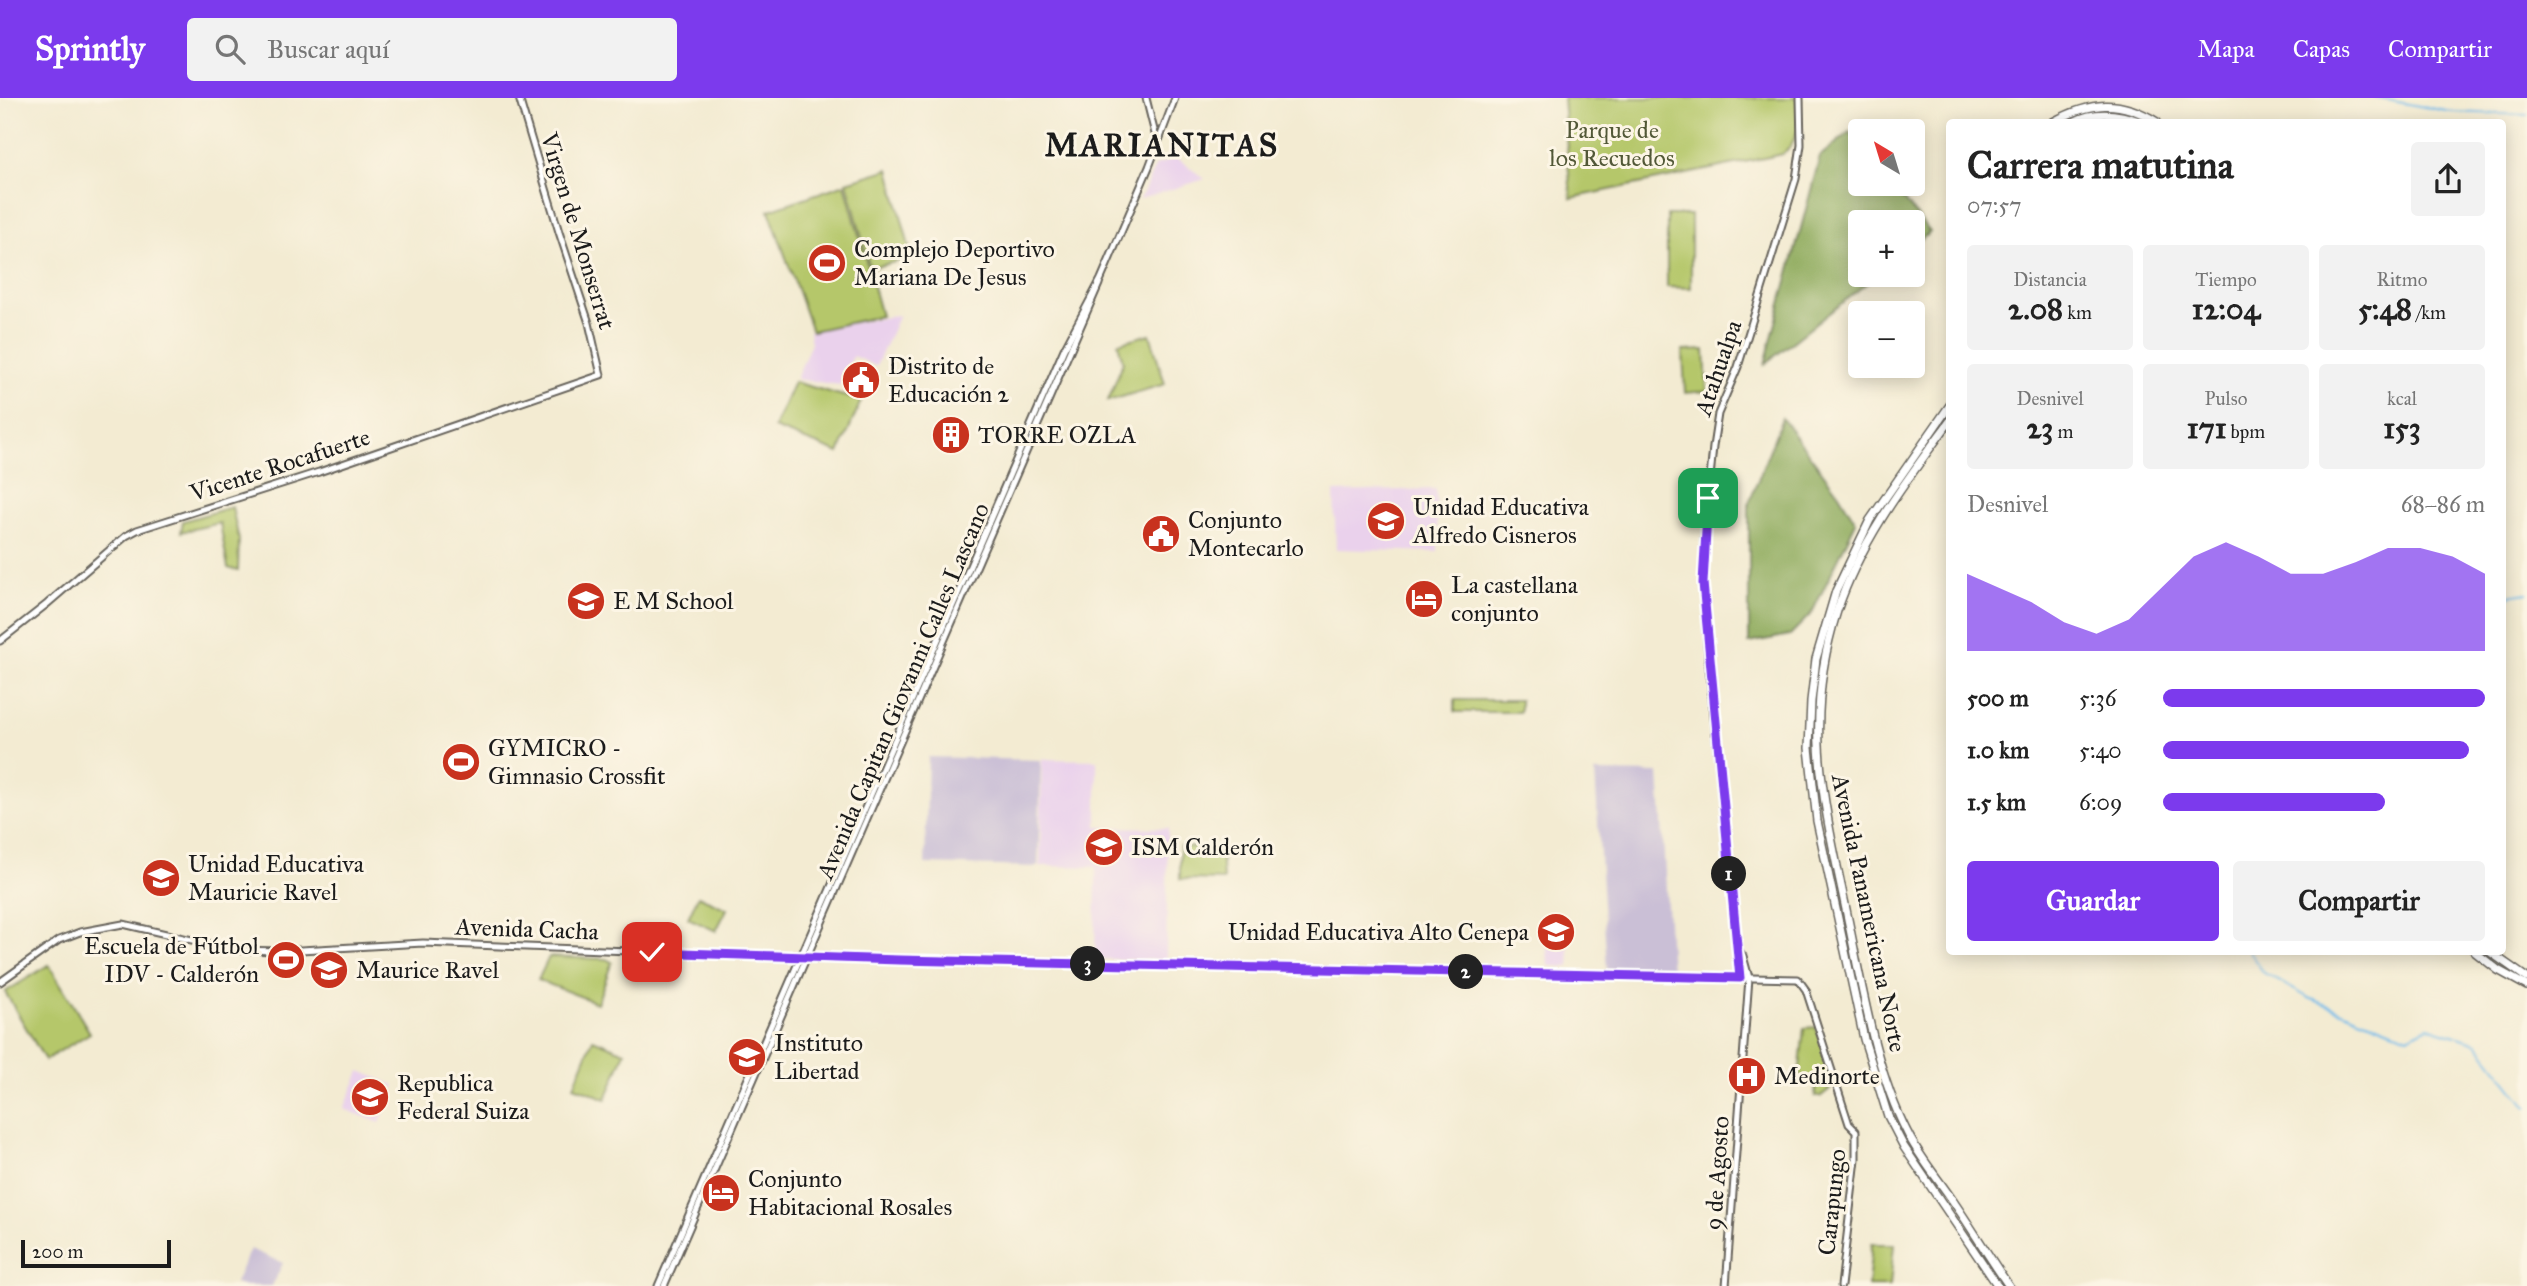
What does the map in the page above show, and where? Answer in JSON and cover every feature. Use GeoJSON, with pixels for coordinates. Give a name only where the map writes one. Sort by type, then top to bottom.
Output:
{"type":"FeatureCollection","features":[{"type":"Feature","properties":{"kind":"highway"},"geometry":{"type":"LineString","coordinates":[[2058,119],[2073,111],[2102,104],[2123,107],[2150,119]]}},
{"type":"Feature","properties":{"kind":"highway"},"geometry":{"type":"LineString","coordinates":[[2082,119],[2096,114],[2116,114],[2132,119]]}},
{"type":"Feature","properties":{"kind":"highway","name":"Avenida Panamericana Norte"},"geometry":{"type":"LineString","coordinates":[[1946,411],[1870,520],[1836,591],[1816,659],[1811,701],[1810,748],[1817,821],[1864,1039],[1888,1116],[1905,1147],[1998,1286]]}},
{"type":"Feature","properties":{"kind":"highway","name":"Avenida Panamericana Norte"},"geometry":{"type":"LineString","coordinates":[[1946,427],[1872,533],[1841,601],[1821,686],[1819,762],[1827,823],[1887,1085],[1910,1139],[2009,1286]]}},
{"type":"Feature","properties":{"kind":"highway"},"geometry":{"type":"LineString","coordinates":[[2479,955],[2498,970],[2527,986]]}},
{"type":"Feature","properties":{"kind":"highway"},"geometry":{"type":"LineString","coordinates":[[2494,955],[2527,978]]}},
{"type":"Feature","properties":{"kind":"street","name":"Virgen de Monserrat"},"geometry":{"type":"LineString","coordinates":[[519,98],[589,323],[601,375]]}},
{"type":"Feature","properties":{"kind":"street"},"geometry":{"type":"LineString","coordinates":[[1146,98],[1157,142]]}},
{"type":"Feature","properties":{"kind":"street"},"geometry":{"type":"LineString","coordinates":[[664,1286],[1061,358],[1101,279],[1175,98]]}},
{"type":"Feature","properties":{"kind":"street","name":"Atahualpa"},"geometry":{"type":"LineString","coordinates":[[1740,978],[1708,659],[1703,583],[1704,538],[1718,414],[1738,367],[1796,179],[1801,145],[1800,98]]}},
{"type":"Feature","properties":{"kind":"street"},"geometry":{"type":"LineString","coordinates":[[1153,124],[1159,127],[1164,124]]}},
{"type":"Feature","properties":{"kind":"street","name":"Avenida Capitan Giovanni Calles Lascano"},"geometry":{"type":"LineString","coordinates":[[804,958],[1101,279]]}},
{"type":"Feature","properties":{"kind":"street","name":"Vicente Rocafuerte"},"geometry":{"type":"LineString","coordinates":[[0,641],[126,536],[137,530],[319,472],[601,375]]}},
{"type":"Feature","properties":{"kind":"street","name":"Avenida Cacha"},"geometry":{"type":"LineString","coordinates":[[0,982],[59,940],[80,932],[123,924],[235,950],[282,951],[423,943],[804,958],[1797,978],[1802,982],[1849,1124]]}},
{"type":"Feature","properties":{"kind":"street","name":"Atahualpa"},"geometry":{"type":"LineString","coordinates":[[1736,947],[1743,956],[1749,978]]}},
{"type":"Feature","properties":{"kind":"street"},"geometry":{"type":"LineString","coordinates":[[658,1286],[804,958]]}},
{"type":"Feature","properties":{"kind":"street","name":"9 de Agosto"},"geometry":{"type":"LineString","coordinates":[[1726,1286],[1749,978]]}},
{"type":"Feature","properties":{"kind":"street","name":"Carapungo"},"geometry":{"type":"LineString","coordinates":[[1841,1286],[1856,1158],[1856,1131],[1849,1124]]}},
{"type":"Feature","properties":{"kind":"shaded area"},"geometry":{"type":"Polygon","coordinates":[[[1177,158],[1205,179],[1140,199],[1156,165],[1177,158]]]}},
{"type":"Feature","properties":{"kind":"shaded area"},"geometry":{"type":"Polygon","coordinates":[[[899,315],[876,366],[853,356],[840,385],[796,379],[811,343],[809,331],[899,315]]]}},
{"type":"Feature","properties":{"kind":"shaded area","name":"Unidad Educativa Alfredo Cisneros"},"geometry":{"type":"Polygon","coordinates":[[[1436,489],[1438,552],[1336,549],[1334,492],[1436,489]]]}},
{"type":"Feature","properties":{"kind":"shaded area"},"geometry":{"type":"Polygon","coordinates":[[[928,757],[1041,760],[1038,867],[925,864],[928,757]]]}},
{"type":"Feature","properties":{"kind":"shaded area","name":"ISM Calderón"},"geometry":{"type":"Polygon","coordinates":[[[1042,759],[1097,760],[1097,827],[1168,828],[1166,960],[1095,959],[1096,867],[1040,866],[1042,759]]]}},
{"type":"Feature","properties":{"kind":"shaded area"},"geometry":{"type":"Polygon","coordinates":[[[1595,772],[1659,773],[1671,971],[1607,970],[1595,772]]]}},
{"type":"Feature","properties":{"kind":"shaded area","name":"Unidad Educativa Alto Cenepa"},"geometry":{"type":"Polygon","coordinates":[[[1545,914],[1566,915],[1570,967],[1548,966],[1545,914]]]}},
{"type":"Feature","properties":{"kind":"shaded area","name":"Republica Federal Suiza"},"geometry":{"type":"Polygon","coordinates":[[[360,1071],[395,1085],[380,1123],[344,1109],[360,1071]]]}},
{"type":"Feature","properties":{"kind":"shaded area"},"geometry":{"type":"Polygon","coordinates":[[[250,1249],[283,1263],[272,1286],[241,1286],[235,1283],[250,1249]]]}},
{"type":"Feature","properties":{"kind":"green space","name":"Parque de los Recuedos"},"geometry":{"type":"Polygon","coordinates":[[[1563,98],[1797,98],[1799,122],[1793,142],[1783,154],[1571,198],[1563,98]]]}},
{"type":"Feature","properties":{"kind":"green space"},"geometry":{"type":"Polygon","coordinates":[[[1848,134],[1848,196],[1901,196],[1912,210],[1848,210],[1848,287],[1862,287],[1765,364],[1820,156],[1848,134]]]}},
{"type":"Feature","properties":{"kind":"green space"},"geometry":{"type":"Polygon","coordinates":[[[889,169],[912,258],[870,268],[847,182],[889,169]]]}},
{"type":"Feature","properties":{"kind":"green space","name":"Complejo Deportivo Mariana De Jesus"},"geometry":{"type":"Polygon","coordinates":[[[845,184],[881,316],[812,331],[769,210],[845,184]]]}},
{"type":"Feature","properties":{"kind":"green space"},"geometry":{"type":"Polygon","coordinates":[[[1667,215],[1691,215],[1691,288],[1667,287],[1667,215]]]}},
{"type":"Feature","properties":{"kind":"green space"},"geometry":{"type":"Polygon","coordinates":[[[1150,334],[1165,384],[1108,401],[1123,362],[1118,343],[1150,334]]]}},
{"type":"Feature","properties":{"kind":"green space"},"geometry":{"type":"Polygon","coordinates":[[[1705,350],[1707,391],[1685,393],[1683,351],[1705,350]]]}},
{"type":"Feature","properties":{"kind":"green space"},"geometry":{"type":"Polygon","coordinates":[[[794,382],[861,401],[839,453],[774,428],[794,382]]]}},
{"type":"Feature","properties":{"kind":"green space"},"geometry":{"type":"Polygon","coordinates":[[[1782,418],[1839,494],[1856,522],[1812,613],[1790,635],[1749,643],[1749,503],[1782,418]]]}},
{"type":"Feature","properties":{"kind":"green space"},"geometry":{"type":"Polygon","coordinates":[[[232,507],[239,540],[238,571],[228,568],[220,523],[181,532],[183,521],[232,507]]]}},
{"type":"Feature","properties":{"kind":"green space"},"geometry":{"type":"Polygon","coordinates":[[[1455,700],[1520,700],[1520,712],[1455,712],[1455,700]]]}},
{"type":"Feature","properties":{"kind":"green space"},"geometry":{"type":"Polygon","coordinates":[[[1180,846],[1221,850],[1223,880],[1180,879],[1180,846]]]}},
{"type":"Feature","properties":{"kind":"green space"},"geometry":{"type":"Polygon","coordinates":[[[698,896],[727,909],[716,931],[688,918],[698,896]]]}},
{"type":"Feature","properties":{"kind":"green space"},"geometry":{"type":"Polygon","coordinates":[[[549,957],[606,959],[612,962],[597,1003],[538,980],[549,957]]]}},
{"type":"Feature","properties":{"kind":"green space"},"geometry":{"type":"Polygon","coordinates":[[[49,965],[90,1033],[45,1060],[5,992],[49,965]]]}},
{"type":"Feature","properties":{"kind":"green space"},"geometry":{"type":"Polygon","coordinates":[[[1816,1027],[1835,1085],[1820,1097],[1815,1097],[1816,1078],[1799,1076],[1804,1028],[1816,1027]]]}},
{"type":"Feature","properties":{"kind":"green space"},"geometry":{"type":"Polygon","coordinates":[[[593,1039],[625,1052],[606,1099],[574,1086],[593,1039]]]}},
{"type":"Feature","properties":{"kind":"green space"},"geometry":{"type":"Polygon","coordinates":[[[1872,1244],[1894,1244],[1890,1286],[1868,1286],[1872,1244]]]}},
{"type":"Feature","properties":{"kind":"waterway"},"geometry":{"type":"LineString","coordinates":[[2376,98],[2451,112],[2527,115]]}},
{"type":"Feature","properties":{"kind":"waterway"},"geometry":{"type":"LineString","coordinates":[[2506,596],[2527,593]]}},
{"type":"Feature","properties":{"kind":"waterway"},"geometry":{"type":"LineString","coordinates":[[2251,955],[2264,973],[2309,998],[2408,1037],[2428,1027],[2477,1043],[2527,1107]]}},
{"type":"Feature","properties":{"kind":"place","name":"Complejo Deportivo Mariana De Jesus"},"geometry":{"type":"Point","coordinates":[827,263]}},
{"type":"Feature","properties":{"kind":"place","name":"Distrito de Educación 2"},"geometry":{"type":"Point","coordinates":[861,380]}},
{"type":"Feature","properties":{"kind":"place","name":"TORRE OZLA"},"geometry":{"type":"Point","coordinates":[951,435]}},
{"type":"Feature","properties":{"kind":"place","name":"Unidad Educativa Alfredo Cisneros"},"geometry":{"type":"Point","coordinates":[1386,521]}},
{"type":"Feature","properties":{"kind":"place","name":"Conjunto Montecarlo"},"geometry":{"type":"Point","coordinates":[1161,534]}},
{"type":"Feature","properties":{"kind":"place","name":"La castellana conjunto"},"geometry":{"type":"Point","coordinates":[1424,599]}},
{"type":"Feature","properties":{"kind":"place","name":"E M School"},"geometry":{"type":"Point","coordinates":[586,601]}},
{"type":"Feature","properties":{"kind":"place","name":"GYMICRO - Gimnasio Crossfit"},"geometry":{"type":"Point","coordinates":[461,762]}},
{"type":"Feature","properties":{"kind":"place","name":"ISM Calderón"},"geometry":{"type":"Point","coordinates":[1104,847]}},
{"type":"Feature","properties":{"kind":"place","name":"Unidad Educativa Mauricie Ravel"},"geometry":{"type":"Point","coordinates":[161,878]}},
{"type":"Feature","properties":{"kind":"place","name":"Unidad Educativa Alto Cenepa"},"geometry":{"type":"Point","coordinates":[1556,932]}},
{"type":"Feature","properties":{"kind":"place","name":"Escuela de Fútbol IDV - Calderón"},"geometry":{"type":"Point","coordinates":[286,960]}},
{"type":"Feature","properties":{"kind":"place","name":"Maurice Ravel"},"geometry":{"type":"Point","coordinates":[329,970]}},
{"type":"Feature","properties":{"kind":"place","name":"Instituto Libertad"},"geometry":{"type":"Point","coordinates":[747,1057]}},
{"type":"Feature","properties":{"kind":"place","name":"Medinorte"},"geometry":{"type":"Point","coordinates":[1747,1076]}},
{"type":"Feature","properties":{"kind":"place","name":"Republica Federal Suiza"},"geometry":{"type":"Point","coordinates":[370,1097]}},
{"type":"Feature","properties":{"kind":"place","name":"Conjunto Habitacional Rosales"},"geometry":{"type":"Point","coordinates":[721,1193]}},
{"type":"Feature","properties":{"kind":"district","name":"MARIANITAS"},"geometry":{"type":"Point","coordinates":[1162,145]}},
{"type":"Feature","properties":{"kind":"route"},"geometry":{"type":"LineString","coordinates":[[652,952],[808,958],[1740,978],[1708,659],[1702,560],[1708,498]]}}]}
